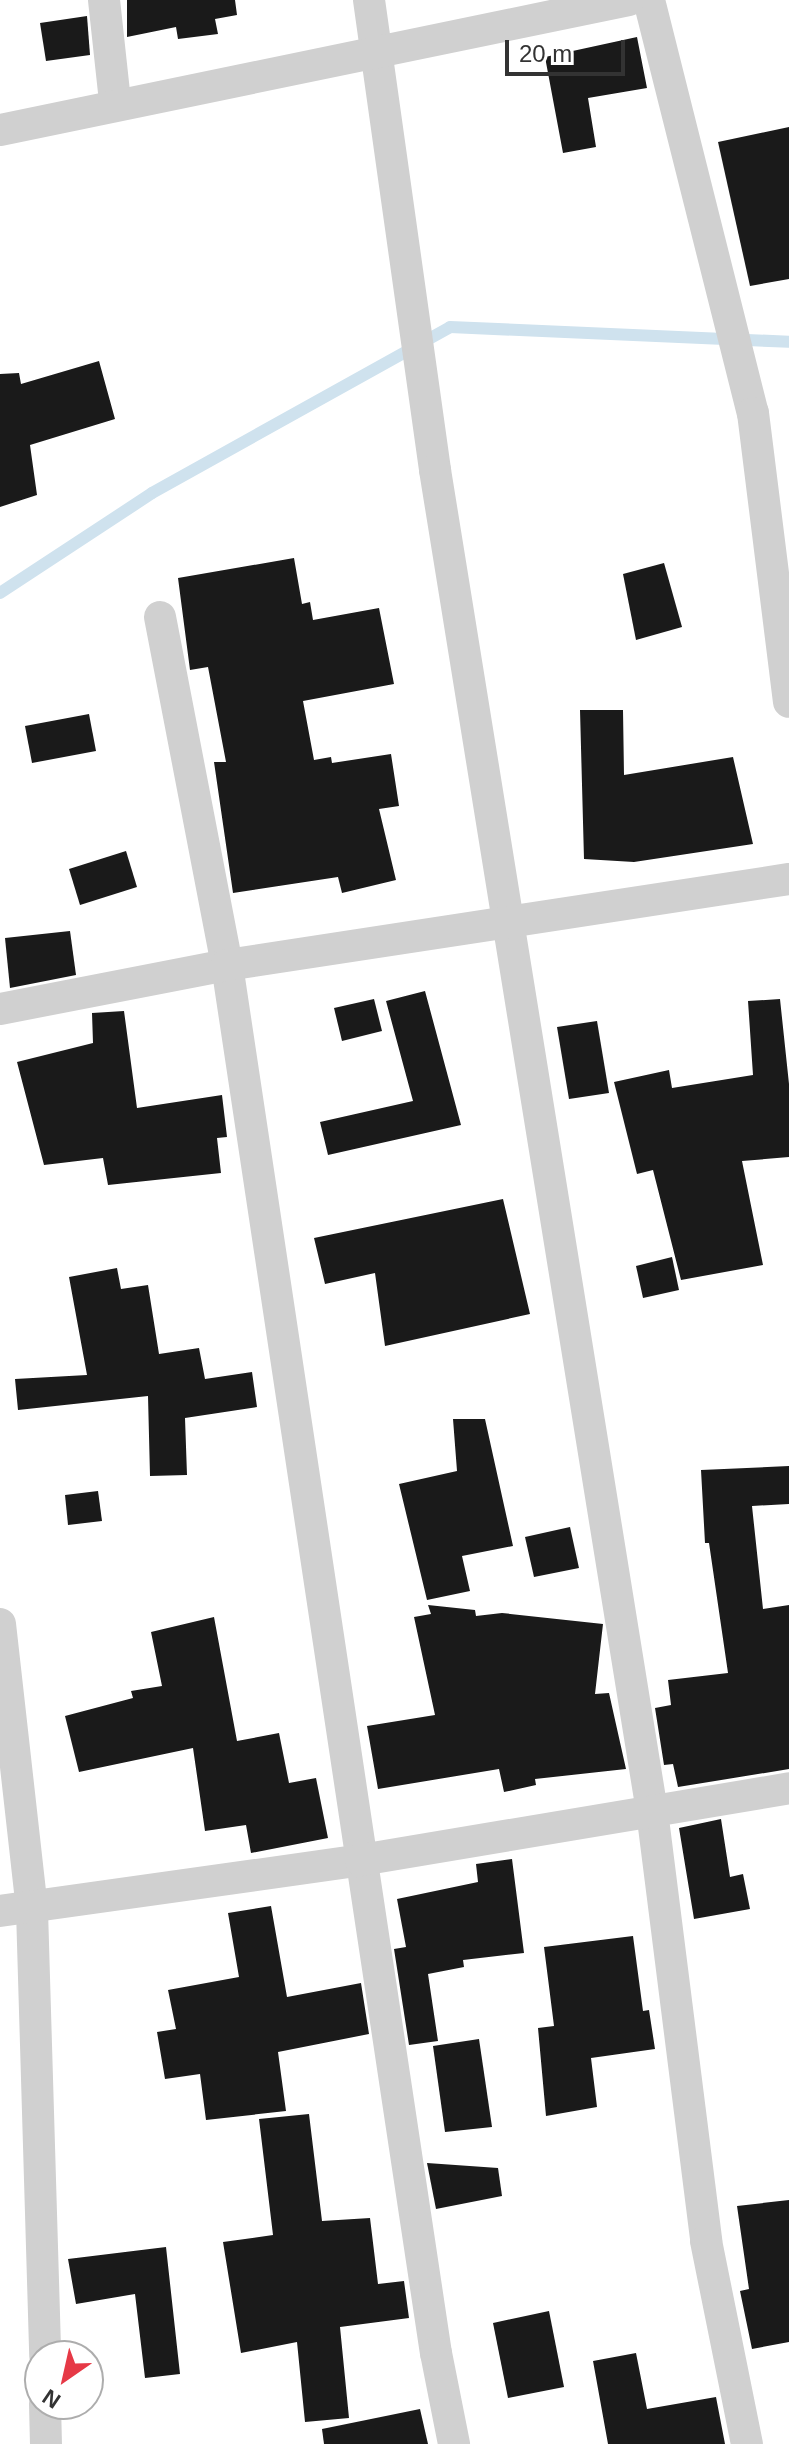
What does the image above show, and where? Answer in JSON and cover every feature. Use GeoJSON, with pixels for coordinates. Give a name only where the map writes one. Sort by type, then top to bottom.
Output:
{"type":"FeatureCollection","features":[{"type":"Feature","properties":{"kind":"street"},"geometry":{"type":"LineString","coordinates":[[104,0],[115,102]]}},
{"type":"Feature","properties":{"kind":"street"},"geometry":{"type":"LineString","coordinates":[[369,0],[435,470],[652,1811],[706,2241],[747,2444]]}},
{"type":"Feature","properties":{"kind":"street"},"geometry":{"type":"LineString","coordinates":[[0,130],[115,102],[629,0]]}},
{"type":"Feature","properties":{"kind":"street"},"geometry":{"type":"LineString","coordinates":[[649,0],[753,413],[789,702]]}},
{"type":"Feature","properties":{"kind":"street"},"geometry":{"type":"LineString","coordinates":[[160,617],[227,965],[361,1860],[454,2444]]}},
{"type":"Feature","properties":{"kind":"street"},"geometry":{"type":"LineString","coordinates":[[0,1009],[227,965],[789,879]]}},
{"type":"Feature","properties":{"kind":"street"},"geometry":{"type":"LineString","coordinates":[[0,1624],[32,1910],[45,2340]]}},
{"type":"Feature","properties":{"kind":"street"},"geometry":{"type":"LineString","coordinates":[[0,1911],[32,1910],[361,1860],[789,1788]]}},
{"type":"Feature","properties":{"kind":"street"},"geometry":{"type":"LineString","coordinates":[[45,2420],[46,2444]]}},
{"type":"Feature","properties":{"kind":"building"},"geometry":{"type":"Polygon","coordinates":[[[127,0],[235,0],[237,15],[215,19],[218,34],[178,39],[176,27],[127,37],[127,0]]]}},
{"type":"Feature","properties":{"kind":"building"},"geometry":{"type":"Polygon","coordinates":[[[87,16],[90,55],[46,61],[40,23],[87,16]]]}},
{"type":"Feature","properties":{"kind":"building"},"geometry":{"type":"Polygon","coordinates":[[[637,37],[647,88],[588,98],[596,147],[563,153],[545,57],[637,37]]]}},
{"type":"Feature","properties":{"kind":"building"},"geometry":{"type":"Polygon","coordinates":[[[789,127],[789,279],[750,286],[718,142],[789,127]]]}},
{"type":"Feature","properties":{"kind":"building"},"geometry":{"type":"Polygon","coordinates":[[[99,361],[115,419],[30,445],[37,495],[0,507],[0,374],[19,373],[21,384],[99,361]]]}},
{"type":"Feature","properties":{"kind":"building"},"geometry":{"type":"Polygon","coordinates":[[[294,558],[302,604],[310,602],[313,620],[379,608],[394,684],[303,701],[314,760],[331,757],[332,763],[391,754],[399,806],[379,809],[396,880],[342,893],[338,877],[233,893],[214,762],[226,762],[208,667],[190,670],[178,578],[294,558]]]}},
{"type":"Feature","properties":{"kind":"building"},"geometry":{"type":"Polygon","coordinates":[[[664,563],[682,627],[636,640],[623,574],[664,563]]]}},
{"type":"Feature","properties":{"kind":"building"},"geometry":{"type":"Polygon","coordinates":[[[580,710],[623,710],[624,775],[733,757],[753,844],[634,862],[584,859],[580,710]]]}},
{"type":"Feature","properties":{"kind":"building"},"geometry":{"type":"Polygon","coordinates":[[[89,714],[96,751],[32,763],[25,726],[89,714]]]}},
{"type":"Feature","properties":{"kind":"building"},"geometry":{"type":"Polygon","coordinates":[[[126,851],[137,887],[80,905],[69,869],[126,851]]]}},
{"type":"Feature","properties":{"kind":"building"},"geometry":{"type":"Polygon","coordinates":[[[70,931],[76,975],[10,988],[5,938],[70,931]]]}},
{"type":"Feature","properties":{"kind":"building"},"geometry":{"type":"Polygon","coordinates":[[[425,991],[461,1125],[328,1155],[320,1122],[413,1101],[386,1001],[425,991]]]}},
{"type":"Feature","properties":{"kind":"building"},"geometry":{"type":"Polygon","coordinates":[[[374,999],[382,1031],[342,1041],[334,1008],[374,999]]]}},
{"type":"Feature","properties":{"kind":"building"},"geometry":{"type":"Polygon","coordinates":[[[780,999],[789,1084],[789,1157],[742,1161],[763,1265],[681,1280],[653,1170],[637,1174],[614,1082],[669,1070],[672,1088],[753,1075],[748,1001],[780,999]]]}},
{"type":"Feature","properties":{"kind":"building"},"geometry":{"type":"Polygon","coordinates":[[[124,1011],[137,1108],[222,1095],[227,1137],[217,1138],[221,1173],[108,1185],[103,1158],[44,1165],[17,1062],[93,1043],[92,1013],[124,1011]]]}},
{"type":"Feature","properties":{"kind":"building"},"geometry":{"type":"Polygon","coordinates":[[[597,1021],[609,1093],[569,1099],[557,1027],[597,1021]]]}},
{"type":"Feature","properties":{"kind":"building"},"geometry":{"type":"Polygon","coordinates":[[[503,1199],[530,1314],[385,1346],[375,1273],[325,1284],[314,1238],[503,1199]]]}},
{"type":"Feature","properties":{"kind":"building"},"geometry":{"type":"Polygon","coordinates":[[[672,1257],[679,1290],[643,1298],[636,1266],[672,1257]]]}},
{"type":"Feature","properties":{"kind":"building"},"geometry":{"type":"Polygon","coordinates":[[[117,1268],[121,1289],[148,1285],[159,1354],[199,1348],[205,1379],[252,1372],[257,1407],[185,1418],[187,1475],[150,1476],[148,1396],[18,1410],[15,1379],[87,1375],[69,1277],[117,1268]]]}},
{"type":"Feature","properties":{"kind":"building"},"geometry":{"type":"Polygon","coordinates":[[[453,1419],[485,1419],[513,1546],[462,1556],[470,1591],[427,1600],[399,1484],[457,1471],[453,1419]]]}},
{"type":"Feature","properties":{"kind":"building"},"geometry":{"type":"Polygon","coordinates":[[[789,1466],[789,1504],[752,1506],[763,1609],[789,1605],[789,1769],[678,1787],[673,1764],[664,1765],[655,1708],[671,1705],[668,1680],[728,1673],[709,1543],[705,1543],[701,1470],[789,1466]]]}},
{"type":"Feature","properties":{"kind":"building"},"geometry":{"type":"Polygon","coordinates":[[[98,1491],[102,1521],[68,1525],[65,1495],[98,1491]]]}},
{"type":"Feature","properties":{"kind":"building"},"geometry":{"type":"Polygon","coordinates":[[[570,1527],[579,1568],[534,1577],[525,1537],[570,1527]]]}},
{"type":"Feature","properties":{"kind":"building"},"geometry":{"type":"Polygon","coordinates":[[[428,1605],[475,1610],[476,1616],[502,1613],[603,1624],[595,1694],[609,1693],[626,1769],[535,1779],[536,1785],[504,1792],[499,1769],[378,1789],[367,1726],[435,1715],[414,1617],[431,1614],[428,1605]]]}},
{"type":"Feature","properties":{"kind":"building"},"geometry":{"type":"Polygon","coordinates":[[[214,1617],[237,1741],[279,1733],[289,1783],[316,1778],[328,1838],[251,1853],[246,1825],[205,1831],[193,1748],[79,1772],[65,1716],[133,1698],[131,1691],[162,1686],[151,1632],[214,1617]]]}},
{"type":"Feature","properties":{"kind":"building"},"geometry":{"type":"Polygon","coordinates":[[[721,1819],[730,1877],[743,1874],[750,1909],[694,1919],[679,1828],[721,1819]]]}},
{"type":"Feature","properties":{"kind":"building"},"geometry":{"type":"Polygon","coordinates":[[[512,1859],[524,1953],[463,1960],[464,1967],[428,1974],[438,2041],[409,2045],[394,1949],[406,1947],[397,1899],[478,1882],[476,1864],[512,1859]]]}},
{"type":"Feature","properties":{"kind":"building"},"geometry":{"type":"Polygon","coordinates":[[[271,1906],[287,1997],[361,1983],[369,2034],[278,2052],[286,2111],[206,2120],[200,2074],[165,2079],[157,2032],[176,2029],[168,1990],[239,1977],[228,1913],[271,1906]]]}},
{"type":"Feature","properties":{"kind":"building"},"geometry":{"type":"Polygon","coordinates":[[[633,1936],[643,2011],[649,2010],[655,2049],[591,2058],[597,2107],[546,2116],[538,2028],[554,2026],[544,1947],[633,1936]]]}},
{"type":"Feature","properties":{"kind":"building"},"geometry":{"type":"Polygon","coordinates":[[[479,2039],[492,2127],[445,2132],[433,2046],[479,2039]]]}},
{"type":"Feature","properties":{"kind":"building"},"geometry":{"type":"Polygon","coordinates":[[[309,2114],[322,2221],[370,2218],[378,2284],[404,2281],[409,2318],[340,2327],[349,2418],[305,2422],[297,2342],[241,2353],[223,2242],[273,2235],[259,2119],[309,2114]]]}},
{"type":"Feature","properties":{"kind":"building"},"geometry":{"type":"Polygon","coordinates":[[[427,2163],[498,2168],[502,2196],[436,2209],[427,2163]]]}},
{"type":"Feature","properties":{"kind":"building"},"geometry":{"type":"Polygon","coordinates":[[[789,2200],[789,2342],[752,2349],[740,2291],[749,2289],[737,2206],[789,2200]]]}},
{"type":"Feature","properties":{"kind":"building"},"geometry":{"type":"Polygon","coordinates":[[[166,2247],[180,2374],[145,2378],[135,2294],[76,2304],[68,2259],[166,2247]]]}},
{"type":"Feature","properties":{"kind":"building"},"geometry":{"type":"Polygon","coordinates":[[[549,2311],[564,2387],[508,2398],[493,2323],[549,2311]]]}},
{"type":"Feature","properties":{"kind":"building"},"geometry":{"type":"Polygon","coordinates":[[[636,2353],[647,2409],[716,2397],[725,2444],[608,2444],[593,2361],[636,2353]]]}},
{"type":"Feature","properties":{"kind":"building"},"geometry":{"type":"Polygon","coordinates":[[[420,2409],[428,2444],[324,2444],[322,2429],[420,2409]]]}},
{"type":"Feature","properties":{"kind":"waterway"},"geometry":{"type":"LineString","coordinates":[[0,593],[152,493],[450,327],[789,342]]}}]}
